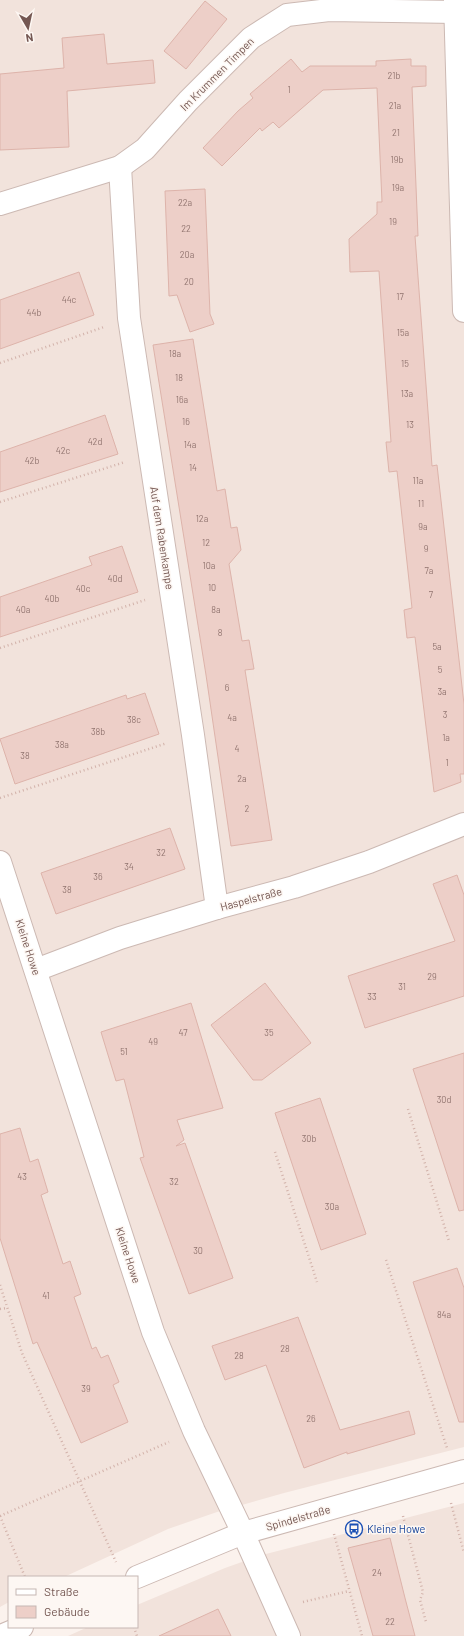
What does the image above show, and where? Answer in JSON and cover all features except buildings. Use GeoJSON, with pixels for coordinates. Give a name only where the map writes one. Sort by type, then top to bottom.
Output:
{"type":"FeatureCollection","features":[{"type":"Feature","properties":{"kind":"street","name":"Im Krummen Timpen"},"geometry":{"type":"LineString","coordinates":[[0,204],[120,167],[145,149],[188,101],[250,38],[287,15],[329,10],[456,6]]}},
{"type":"Feature","properties":{"kind":"street"},"geometry":{"type":"LineString","coordinates":[[456,6],[464,311]]}},
{"type":"Feature","properties":{"kind":"street","name":"Auf dem Rabenkampe"},"geometry":{"type":"LineString","coordinates":[[120,167],[129,318],[193,735],[217,908]]}},
{"type":"Feature","properties":{"kind":"street","name":"Haspelstraße"},"geometry":{"type":"LineString","coordinates":[[36,970],[120,938],[217,908],[294,887],[370,862],[464,824]]}},
{"type":"Feature","properties":{"kind":"street","name":"Kleine Howe"},"geometry":{"type":"LineString","coordinates":[[0,862],[153,1332],[194,1431],[244,1534],[289,1636]]}},
{"type":"Feature","properties":{"kind":"street","name":"Spindelstraße"},"geometry":{"type":"LineString","coordinates":[[138,1577],[244,1534],[454,1474]]}},
{"type":"Feature","properties":{"kind":"street"},"geometry":{"type":"LineString","coordinates":[[1,1636],[20,1628]]}},
{"type":"Feature","properties":{"kind":"path"},"geometry":{"type":"LineString","coordinates":[[0,363],[129,318]]}},
{"type":"Feature","properties":{"kind":"path"},"geometry":{"type":"LineString","coordinates":[[0,502],[149,454]]}},
{"type":"Feature","properties":{"kind":"path"},"geometry":{"type":"LineString","coordinates":[[0,648],[170,591]]}},
{"type":"Feature","properties":{"kind":"path"},"geometry":{"type":"LineString","coordinates":[[0,798],[193,735]]}},
{"type":"Feature","properties":{"kind":"path"},"geometry":{"type":"LineString","coordinates":[[408,1109],[449,1241]]}},
{"type":"Feature","properties":{"kind":"path"},"geometry":{"type":"LineString","coordinates":[[274,1152],[317,1282]]}},
{"type":"Feature","properties":{"kind":"path"},"geometry":{"type":"LineString","coordinates":[[386,1260],[454,1474],[464,1553]]}},
{"type":"Feature","properties":{"kind":"path"},"geometry":{"type":"LineString","coordinates":[[0,1285],[22,1353],[117,1563]]}},
{"type":"Feature","properties":{"kind":"path"},"geometry":{"type":"LineString","coordinates":[[0,1309],[8,1308]]}},
{"type":"Feature","properties":{"kind":"path"},"geometry":{"type":"LineString","coordinates":[[25,1576],[0,1516],[194,1431]]}},
{"type":"Feature","properties":{"kind":"path"},"geometry":{"type":"LineString","coordinates":[[397,1490],[423,1592],[420,1600],[426,1622]]}},
{"type":"Feature","properties":{"kind":"path"},"geometry":{"type":"LineString","coordinates":[[327,1510],[362,1636]]}},
{"type":"Feature","properties":{"kind":"path"},"geometry":{"type":"LineString","coordinates":[[277,1608],[349,1591]]}},
{"type":"Feature","properties":{"kind":"shaded area"},"geometry":{"type":"Polygon","coordinates":[[[0,0],[464,0],[464,1447],[284,1493],[217,1512],[168,1529],[66,1576],[8,1576],[8,1603],[0,1607],[0,0]]]}},
{"type":"Feature","properties":{"kind":"shaded area"},"geometry":{"type":"Polygon","coordinates":[[[464,1503],[464,1636],[68,1636],[86,1628],[138,1628],[138,1605],[225,1568],[262,1555],[464,1503]]]}},
{"type":"Feature","properties":{"kind":"place","name":"Kleine Howe"},"geometry":{"type":"Point","coordinates":[354,1529]}}]}
